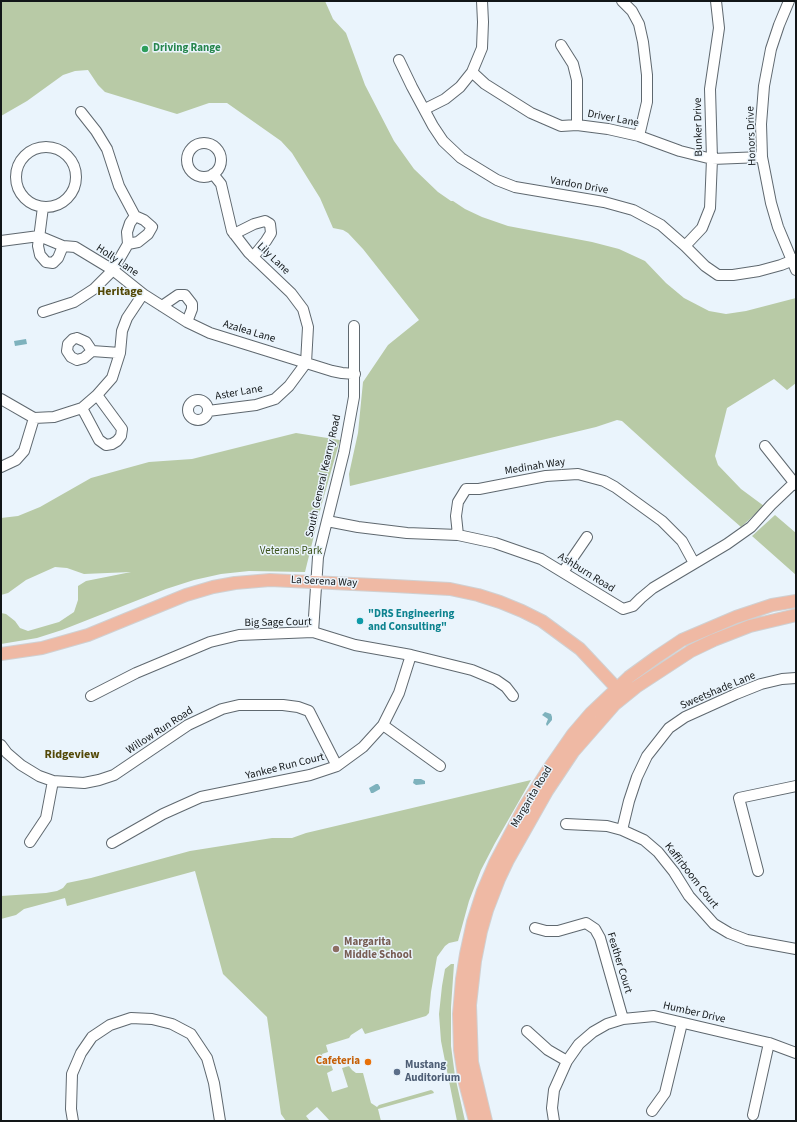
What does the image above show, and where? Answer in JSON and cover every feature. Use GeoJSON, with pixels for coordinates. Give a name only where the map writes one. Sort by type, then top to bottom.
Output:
{"type":"FeatureCollection","features":[{"type":"Feature","properties":{"kind":"main road","name":"La Serena Way"},"geometry":{"type":"LineString","coordinates":[[1,654],[42,648],[88,635],[186,595],[213,587],[235,583],[270,580],[450,590],[478,595],[500,602],[542,622],[580,649],[620,692]]}},
{"type":"Feature","properties":{"kind":"main road","name":"Margarita Road"},"geometry":{"type":"LineString","coordinates":[[475,1121],[465,1083],[460,1050],[462,979],[473,922],[483,891],[495,863],[524,808],[574,734],[658,656],[682,640],[736,617],[772,605],[796,601]]}},
{"type":"Feature","properties":{"kind":"main road","name":"Margarita Road"},"geometry":{"type":"LineString","coordinates":[[486,1121],[472,1062],[470,1005],[475,961],[481,931],[487,910],[508,860],[562,768],[573,752],[600,721],[620,692],[641,683],[691,651],[714,640],[750,626],[796,615]]}},
{"type":"Feature","properties":{"kind":"street"},"geometry":{"type":"LineString","coordinates":[[425,109],[445,99],[460,87],[472,72],[482,48],[482,1]]}},
{"type":"Feature","properties":{"kind":"street"},"geometry":{"type":"LineString","coordinates":[[622,1],[632,11],[639,24],[648,75],[647,102],[639,136]]}},
{"type":"Feature","properties":{"kind":"street","name":"Bunker Drive"},"geometry":{"type":"LineString","coordinates":[[685,246],[702,228],[710,208],[712,159],[710,89],[719,28],[716,1]]}},
{"type":"Feature","properties":{"kind":"street","name":"Honors Drive"},"geometry":{"type":"LineString","coordinates":[[789,1],[771,49],[764,86],[761,124],[762,157],[771,203],[778,227],[794,260],[796,270]]}},
{"type":"Feature","properties":{"kind":"street"},"geometry":{"type":"LineString","coordinates":[[561,45],[573,64],[577,80],[576,124]]}},
{"type":"Feature","properties":{"kind":"street","name":"Vardon Drive"},"geometry":{"type":"LineString","coordinates":[[399,60],[433,126],[443,141],[460,158],[497,180],[515,187],[604,202],[633,210],[661,225],[705,266],[718,275],[733,275],[759,271],[794,260]]}},
{"type":"Feature","properties":{"kind":"street","name":"Driver Lane"},"geometry":{"type":"LineString","coordinates":[[472,72],[485,84],[531,113],[561,126],[576,124],[608,129],[639,136],[680,151],[712,159],[762,157]]}},
{"type":"Feature","properties":{"kind":"street"},"geometry":{"type":"LineString","coordinates":[[81,112],[96,131],[107,149],[119,186],[135,216],[144,220],[152,227],[143,240],[128,244]]}},
{"type":"Feature","properties":{"kind":"street"},"geometry":{"type":"LineString","coordinates":[[44,147],[54,148],[70,159],[76,178],[74,188],[62,203],[53,207],[43,207],[33,205],[25,199],[19,191],[16,181],[16,171],[26,154],[35,149],[44,147]]}},
{"type":"Feature","properties":{"kind":"street","name":"Lily Lane"},"geometry":{"type":"LineString","coordinates":[[213,174],[221,184],[228,220],[232,231],[253,257],[291,293],[303,309],[308,328],[306,363]]}},
{"type":"Feature","properties":{"kind":"street"},"geometry":{"type":"LineString","coordinates":[[43,207],[38,246],[40,255],[46,262],[53,263],[58,258],[63,246]]}},
{"type":"Feature","properties":{"kind":"street"},"geometry":{"type":"LineString","coordinates":[[43,312],[74,302],[94,289],[113,270],[128,244],[127,232],[130,223],[135,216]]}},
{"type":"Feature","properties":{"kind":"street"},"geometry":{"type":"LineString","coordinates":[[234,234],[259,222],[265,221],[270,224],[271,233],[253,257]]}},
{"type":"Feature","properties":{"kind":"street"},"geometry":{"type":"LineString","coordinates":[[1,241],[39,236]]}},
{"type":"Feature","properties":{"kind":"street","name":"Holly Lane"},"geometry":{"type":"LineString","coordinates":[[39,236],[63,246],[75,247],[113,270],[143,294]]}},
{"type":"Feature","properties":{"kind":"street"},"geometry":{"type":"LineString","coordinates":[[1,398],[34,418],[54,417],[82,408],[97,395],[112,378],[120,353],[122,331],[127,318],[143,294]]}},
{"type":"Feature","properties":{"kind":"street","name":"Azalea Lane"},"geometry":{"type":"LineString","coordinates":[[143,294],[187,322],[210,333],[337,372],[355,374]]}},
{"type":"Feature","properties":{"kind":"street"},"geometry":{"type":"LineString","coordinates":[[162,306],[178,295],[185,295],[192,304],[192,309],[187,322]]}},
{"type":"Feature","properties":{"kind":"street","name":"South General Kearny Road"},"geometry":{"type":"LineString","coordinates":[[313,632],[318,557],[344,452],[354,397],[354,326]]}},
{"type":"Feature","properties":{"kind":"street"},"geometry":{"type":"LineString","coordinates":[[92,351],[120,353]]}},
{"type":"Feature","properties":{"kind":"street","name":"Aster Lane"},"geometry":{"type":"LineString","coordinates":[[208,411],[256,405],[275,399],[289,386],[306,363]]}},
{"type":"Feature","properties":{"kind":"street"},"geometry":{"type":"LineString","coordinates":[[82,408],[99,440],[106,445],[117,441],[121,436],[122,429],[97,395]]}},
{"type":"Feature","properties":{"kind":"street"},"geometry":{"type":"LineString","coordinates":[[1,467],[16,460],[24,451],[34,418]]}},
{"type":"Feature","properties":{"kind":"street"},"geometry":{"type":"LineString","coordinates":[[766,446],[795,484]]}},
{"type":"Feature","properties":{"kind":"street","name":"Medinah Way"},"geometry":{"type":"LineString","coordinates":[[458,535],[456,516],[458,502],[466,490],[479,489],[546,476],[578,474],[604,481],[615,487],[662,521],[682,541],[694,563]]}},
{"type":"Feature","properties":{"kind":"street","name":"Ashburn Road"},"geometry":{"type":"LineString","coordinates":[[327,521],[358,527],[406,533],[458,535],[495,543],[541,559],[623,609],[633,606],[653,588],[727,544],[751,527],[771,505],[795,484]]}},
{"type":"Feature","properties":{"kind":"street"},"geometry":{"type":"LineString","coordinates":[[563,572],[587,537]]}},
{"type":"Feature","properties":{"kind":"street","name":"Big Sage Court"},"geometry":{"type":"LineString","coordinates":[[91,696],[136,673],[210,642],[239,635],[313,632],[355,644],[411,655],[472,670],[486,675],[506,687],[514,696]]}},
{"type":"Feature","properties":{"kind":"street","name":"Yankee Run Court"},"geometry":{"type":"LineString","coordinates":[[112,843],[163,814],[201,797],[290,779],[337,766],[363,747],[382,725],[399,693],[411,655]]}},
{"type":"Feature","properties":{"kind":"street","name":"Sweetshade Lane"},"geometry":{"type":"LineString","coordinates":[[622,830],[637,777],[647,756],[669,728],[684,717],[761,684],[782,679],[796,678]]}},
{"type":"Feature","properties":{"kind":"street","name":"Willow Run Road"},"geometry":{"type":"LineString","coordinates":[[1,745],[7,753],[21,765],[39,776],[53,782],[84,783],[114,775],[188,725],[222,709],[239,705],[284,705],[298,707],[309,712],[337,766]]}},
{"type":"Feature","properties":{"kind":"street"},"geometry":{"type":"LineString","coordinates":[[382,725],[440,766]]}},
{"type":"Feature","properties":{"kind":"street"},"geometry":{"type":"LineString","coordinates":[[30,842],[46,818],[53,782]]}},
{"type":"Feature","properties":{"kind":"street"},"geometry":{"type":"LineString","coordinates":[[758,871],[739,798],[796,786]]}},
{"type":"Feature","properties":{"kind":"street","name":"Kaffirboom Court"},"geometry":{"type":"LineString","coordinates":[[566,824],[608,826],[622,830],[644,840],[658,852],[674,872],[689,896],[714,924],[729,933],[747,940],[796,949]]}},
{"type":"Feature","properties":{"kind":"street","name":"Feather Court"},"geometry":{"type":"LineString","coordinates":[[535,928],[546,931],[558,930],[586,923],[595,929],[600,938],[623,1019]]}},
{"type":"Feature","properties":{"kind":"street","name":"Humber Drive"},"geometry":{"type":"LineString","coordinates":[[554,1121],[552,1108],[554,1090],[567,1061],[579,1044],[593,1032],[607,1024],[623,1019],[654,1016],[769,1043],[796,1054]]}},
{"type":"Feature","properties":{"kind":"street"},"geometry":{"type":"LineString","coordinates":[[72,1121],[72,1074],[81,1053],[92,1037],[110,1026],[131,1018],[152,1018],[172,1024],[191,1034],[207,1058],[214,1083],[220,1121]]}},
{"type":"Feature","properties":{"kind":"street"},"geometry":{"type":"LineString","coordinates":[[652,1111],[665,1094],[682,1023]]}},
{"type":"Feature","properties":{"kind":"street"},"geometry":{"type":"LineString","coordinates":[[527,1031],[548,1050],[567,1061]]}},
{"type":"Feature","properties":{"kind":"street"},"geometry":{"type":"LineString","coordinates":[[753,1116],[769,1043]]}},
{"type":"Feature","properties":{"kind":"green space"},"geometry":{"type":"Polygon","coordinates":[[[1,1],[325,1],[333,19],[346,33],[365,85],[394,141],[414,169],[438,192],[451,201],[482,217],[508,226],[592,242],[619,249],[645,261],[666,283],[684,298],[709,311],[726,314],[746,311],[796,298],[796,383],[787,390],[774,379],[727,408],[715,456],[718,465],[741,489],[764,506],[741,527],[622,421],[617,420],[596,427],[350,486],[349,474],[358,433],[363,382],[388,345],[419,320],[363,249],[348,233],[343,230],[333,228],[320,198],[292,153],[281,141],[227,103],[209,103],[177,114],[105,92],[98,85],[88,70],[75,71],[63,75],[27,101],[1,116],[1,1]]]}},
{"type":"Feature","properties":{"kind":"green space","name":"Veterans Park"},"geometry":{"type":"Polygon","coordinates":[[[296,433],[340,440],[322,503],[305,572],[249,571],[221,574],[194,580],[166,589],[62,630],[37,638],[1,644],[1,613],[6,614],[15,621],[20,628],[28,631],[59,622],[74,612],[78,600],[78,586],[86,581],[131,572],[84,574],[67,568],[55,567],[26,580],[8,593],[1,595],[1,518],[18,516],[40,507],[91,478],[149,462],[192,459],[296,433]]]}},
{"type":"Feature","properties":{"kind":"green space"},"geometry":{"type":"Polygon","coordinates":[[[775,515],[796,533],[796,575],[752,536],[775,515]]]}},
{"type":"Feature","properties":{"kind":"green space","name":"Margarita Middle School"},"geometry":{"type":"Polygon","coordinates":[[[531,780],[481,870],[469,901],[458,941],[449,943],[445,946],[437,957],[429,1013],[426,1016],[365,1034],[362,1028],[349,1038],[326,1045],[328,1052],[322,1054],[325,1064],[330,1062],[333,1070],[327,1073],[332,1092],[348,1087],[342,1068],[349,1066],[356,1073],[363,1073],[371,1103],[377,1107],[379,1105],[431,1090],[433,1091],[434,1093],[378,1109],[381,1121],[330,1121],[317,1107],[306,1116],[310,1121],[286,1121],[281,1114],[267,1017],[223,974],[195,871],[67,906],[65,898],[24,909],[16,915],[1,919],[1,896],[57,891],[63,888],[67,883],[91,878],[190,851],[272,838],[292,838],[306,833],[531,780]]]}},
{"type":"Feature","properties":{"kind":"green space"},"geometry":{"type":"Polygon","coordinates":[[[451,964],[454,964],[451,1007],[451,1046],[455,1076],[465,1121],[457,1121],[441,1041],[439,1014],[442,986],[445,969],[451,964]]]}},
{"type":"Feature","properties":{"kind":"water"},"geometry":{"type":"Polygon","coordinates":[[[26,339],[27,344],[15,346],[14,341],[26,339]]]}},
{"type":"Feature","properties":{"kind":"water"},"geometry":{"type":"Polygon","coordinates":[[[545,712],[551,714],[552,717],[552,720],[547,726],[546,724],[548,719],[542,715],[545,712]]]}},
{"type":"Feature","properties":{"kind":"water"},"geometry":{"type":"Polygon","coordinates":[[[414,779],[421,779],[425,781],[425,784],[416,785],[413,783],[414,779]]]}},
{"type":"Feature","properties":{"kind":"water"},"geometry":{"type":"Polygon","coordinates":[[[378,784],[380,789],[371,793],[369,788],[378,784]]]}},
{"type":"Feature","properties":{"kind":"place","name":"Driving Range"},"geometry":{"type":"Point","coordinates":[145,49]}},
{"type":"Feature","properties":{"kind":"place","name":"\"DRS Engineering and Consulting\""},"geometry":{"type":"Point","coordinates":[360,621]}},
{"type":"Feature","properties":{"kind":"place","name":"Margarita Middle School"},"geometry":{"type":"Point","coordinates":[336,949]}},
{"type":"Feature","properties":{"kind":"place","name":"Cafeteria"},"geometry":{"type":"Point","coordinates":[368,1062]}},
{"type":"Feature","properties":{"kind":"place","name":"Mustang Auditorium"},"geometry":{"type":"Point","coordinates":[397,1072]}},
{"type":"Feature","properties":{"kind":"district","name":"Heritage"},"geometry":{"type":"Point","coordinates":[120,292]}},
{"type":"Feature","properties":{"kind":"district","name":"Ridgeview"},"geometry":{"type":"Point","coordinates":[72,755]}}]}
